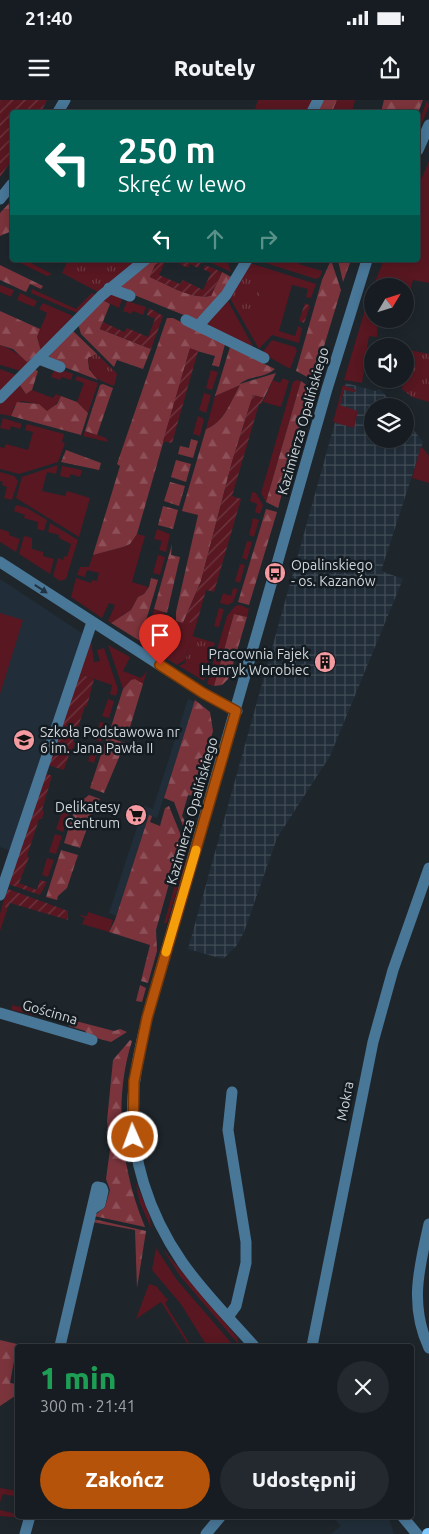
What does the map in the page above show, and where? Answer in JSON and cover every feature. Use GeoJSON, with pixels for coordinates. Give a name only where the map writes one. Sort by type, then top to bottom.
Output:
{"type":"FeatureCollection","features":[{"type":"Feature","properties":{"kind":"street"},"geometry":{"type":"LineString","coordinates":[[420,145],[429,125]]}},
{"type":"Feature","properties":{"kind":"street"},"geometry":{"type":"LineString","coordinates":[[0,200],[10,187]]}},
{"type":"Feature","properties":{"kind":"street"},"geometry":{"type":"LineString","coordinates":[[0,398],[109,288],[142,262]]}},
{"type":"Feature","properties":{"kind":"street"},"geometry":{"type":"LineString","coordinates":[[198,326],[226,295],[246,262]]}},
{"type":"Feature","properties":{"kind":"street","name":"Kazimierza Opalińskiego"},"geometry":{"type":"LineString","coordinates":[[252,1344],[182,1262],[154,1209],[137,1158],[133,1137],[133,1098],[137,1064],[147,1018],[331,378],[367,262]]}},
{"type":"Feature","properties":{"kind":"street"},"geometry":{"type":"LineString","coordinates":[[109,288],[130,296]]}},
{"type":"Feature","properties":{"kind":"street"},"geometry":{"type":"LineString","coordinates":[[186,320],[264,358]]}},
{"type":"Feature","properties":{"kind":"street"},"geometry":{"type":"LineString","coordinates":[[39,359],[60,367]]}},
{"type":"Feature","properties":{"kind":"street"},"geometry":{"type":"LineString","coordinates":[[0,562],[203,693],[236,711]]}},
{"type":"Feature","properties":{"kind":"street"},"geometry":{"type":"LineString","coordinates":[[0,896],[92,622]]}},
{"type":"Feature","properties":{"kind":"street","name":"Mokra"},"geometry":{"type":"LineString","coordinates":[[312,1344],[373,1042],[393,970],[429,868]]}},
{"type":"Feature","properties":{"kind":"street","name":"Gościnna"},"geometry":{"type":"LineString","coordinates":[[0,1013],[92,1040]]}},
{"type":"Feature","properties":{"kind":"street"},"geometry":{"type":"LineString","coordinates":[[228,1317],[236,1306],[246,1263],[246,1242],[228,1130],[232,1092]]}},
{"type":"Feature","properties":{"kind":"street"},"geometry":{"type":"LineString","coordinates":[[60,1344],[92,1209]]}},
{"type":"Feature","properties":{"kind":"street"},"geometry":{"type":"LineString","coordinates":[[429,1224],[416,1286],[418,1312],[429,1348]]}},
{"type":"Feature","properties":{"kind":"street"},"geometry":{"type":"LineString","coordinates":[[25,1534],[29,1519]]}},
{"type":"Feature","properties":{"kind":"street"},"geometry":{"type":"LineString","coordinates":[[206,1534],[218,1519]]}},
{"type":"Feature","properties":{"kind":"street"},"geometry":{"type":"LineString","coordinates":[[404,1519],[417,1534]]}},
{"type":"Feature","properties":{"kind":"shaded area"},"geometry":{"type":"Polygon","coordinates":[[[346,383],[375,391],[380,389],[387,398],[364,398],[364,448],[414,448],[414,430],[423,442],[381,571],[403,579],[330,756],[277,838],[244,932],[237,945],[223,959],[188,949],[346,383]]]}},
{"type":"Feature","properties":{"kind":"shaded area","name":"Szkoła Podstawowa nr 6 im. Jana Pawła II"},"geometry":{"type":"Polygon","coordinates":[[[0,579],[83,634],[11,851],[0,847],[0,579]]]}},
{"type":"Feature","properties":{"kind":"shaded area"},"geometry":{"type":"Polygon","coordinates":[[[188,699],[195,702],[157,818],[149,815],[116,916],[109,913],[144,806],[153,809],[188,699]]]}},
{"type":"Feature","properties":{"kind":"shaded area"},"geometry":{"type":"Polygon","coordinates":[[[335,1519],[389,1519],[394,1534],[331,1534],[341,1526],[335,1519]]]}},
{"type":"Feature","properties":{"kind":"green space"},"geometry":{"type":"Polygon","coordinates":[[[0,100],[47,100],[42,110],[10,110],[10,163],[0,177],[0,100]]]}},
{"type":"Feature","properties":{"kind":"green space"},"geometry":{"type":"Polygon","coordinates":[[[258,100],[314,100],[309,110],[255,110],[258,100]]]}},
{"type":"Feature","properties":{"kind":"green space"},"geometry":{"type":"Polygon","coordinates":[[[321,100],[337,100],[333,110],[317,110],[321,100]]]}},
{"type":"Feature","properties":{"kind":"green space"},"geometry":{"type":"Polygon","coordinates":[[[337,100],[355,100],[352,110],[333,110],[337,100]]]}},
{"type":"Feature","properties":{"kind":"green space"},"geometry":{"type":"Polygon","coordinates":[[[384,100],[423,100],[419,110],[382,110],[384,100]]]}},
{"type":"Feature","properties":{"kind":"green space"},"geometry":{"type":"Polygon","coordinates":[[[427,100],[429,106],[420,128],[420,119],[427,100]]]}},
{"type":"Feature","properties":{"kind":"green space"},"geometry":{"type":"Polygon","coordinates":[[[429,161],[429,283],[414,280],[414,278],[376,278],[383,262],[420,262],[420,182],[429,161]]]}},
{"type":"Feature","properties":{"kind":"green space"},"geometry":{"type":"Polygon","coordinates":[[[10,202],[10,232],[0,236],[0,213],[10,202]]]}},
{"type":"Feature","properties":{"kind":"green space"},"geometry":{"type":"Polygon","coordinates":[[[18,262],[29,262],[52,274],[47,276],[18,262]]]}},
{"type":"Feature","properties":{"kind":"green space"},"geometry":{"type":"Polygon","coordinates":[[[67,262],[136,262],[98,292],[62,273],[67,262]]]}},
{"type":"Feature","properties":{"kind":"green space"},"geometry":{"type":"Polygon","coordinates":[[[148,262],[160,262],[155,265],[150,277],[179,291],[195,295],[211,296],[222,272],[233,278],[220,296],[196,320],[117,288],[118,284],[148,262]]]}},
{"type":"Feature","properties":{"kind":"green space"},"geometry":{"type":"Polygon","coordinates":[[[160,262],[165,262],[159,275],[180,284],[183,280],[203,290],[211,273],[203,269],[205,265],[222,272],[211,296],[203,296],[179,291],[150,277],[155,265],[160,262]]]}},
{"type":"Feature","properties":{"kind":"green space"},"geometry":{"type":"Polygon","coordinates":[[[180,262],[201,263],[198,268],[190,264],[188,268],[179,264],[180,262]]]}},
{"type":"Feature","properties":{"kind":"green space"},"geometry":{"type":"Polygon","coordinates":[[[209,262],[228,262],[231,272],[209,262]]]}},
{"type":"Feature","properties":{"kind":"green space"},"geometry":{"type":"Polygon","coordinates":[[[262,262],[299,262],[299,264],[322,271],[320,277],[316,279],[262,262]]]}},
{"type":"Feature","properties":{"kind":"green space"},"geometry":{"type":"Polygon","coordinates":[[[332,262],[341,290],[315,376],[311,379],[296,371],[322,280],[332,262]]]}},
{"type":"Feature","properties":{"kind":"green space"},"geometry":{"type":"Polygon","coordinates":[[[338,262],[350,262],[343,282],[338,262]]]}},
{"type":"Feature","properties":{"kind":"green space"},"geometry":{"type":"Polygon","coordinates":[[[250,263],[316,284],[311,298],[306,297],[308,289],[292,285],[279,331],[295,336],[298,326],[302,328],[299,343],[272,335],[259,349],[230,298],[250,263]]]}},
{"type":"Feature","properties":{"kind":"green space"},"geometry":{"type":"Polygon","coordinates":[[[0,265],[43,286],[41,289],[30,284],[26,292],[0,280],[0,265]]]}},
{"type":"Feature","properties":{"kind":"green space"},"geometry":{"type":"Polygon","coordinates":[[[244,275],[264,281],[252,317],[238,312],[230,298],[244,275]]]}},
{"type":"Feature","properties":{"kind":"green space"},"geometry":{"type":"Polygon","coordinates":[[[0,285],[14,290],[11,297],[0,292],[0,285]]]}},
{"type":"Feature","properties":{"kind":"green space"},"geometry":{"type":"Polygon","coordinates":[[[32,289],[76,309],[92,293],[97,295],[77,313],[31,293],[32,289]]]}},
{"type":"Feature","properties":{"kind":"green space"},"geometry":{"type":"Polygon","coordinates":[[[109,292],[122,299],[119,308],[101,299],[109,292]]]}},
{"type":"Feature","properties":{"kind":"green space"},"geometry":{"type":"Polygon","coordinates":[[[20,293],[37,301],[34,307],[17,300],[20,293]]]}},
{"type":"Feature","properties":{"kind":"green space"},"geometry":{"type":"Polygon","coordinates":[[[101,299],[110,304],[100,329],[151,349],[143,369],[117,360],[114,367],[81,334],[78,324],[101,299]]]}},
{"type":"Feature","properties":{"kind":"green space"},"geometry":{"type":"Polygon","coordinates":[[[127,301],[146,307],[143,315],[133,311],[131,314],[123,311],[127,301]]]}},
{"type":"Feature","properties":{"kind":"green space"},"geometry":{"type":"Polygon","coordinates":[[[228,301],[256,352],[204,325],[228,301]]]}},
{"type":"Feature","properties":{"kind":"green space"},"geometry":{"type":"Polygon","coordinates":[[[43,303],[73,316],[41,351],[37,337],[47,313],[39,309],[43,303]]]}},
{"type":"Feature","properties":{"kind":"green space"},"geometry":{"type":"Polygon","coordinates":[[[305,303],[310,306],[304,323],[299,321],[305,303]]]}},
{"type":"Feature","properties":{"kind":"green space"},"geometry":{"type":"Polygon","coordinates":[[[149,308],[163,316],[151,349],[100,329],[103,322],[124,332],[127,328],[148,337],[155,319],[147,315],[149,308]]]}},
{"type":"Feature","properties":{"kind":"green space"},"geometry":{"type":"Polygon","coordinates":[[[0,311],[40,329],[37,337],[41,351],[27,362],[13,349],[0,345],[0,311]]]}},
{"type":"Feature","properties":{"kind":"green space"},"geometry":{"type":"Polygon","coordinates":[[[364,313],[364,328],[378,328],[377,337],[369,336],[369,338],[364,338],[362,383],[344,380],[364,313]]]}},
{"type":"Feature","properties":{"kind":"green space"},"geometry":{"type":"Polygon","coordinates":[[[167,318],[173,318],[225,344],[219,367],[212,365],[215,356],[190,349],[137,534],[130,544],[93,555],[120,466],[117,464],[167,318]]]}},
{"type":"Feature","properties":{"kind":"green space"},"geometry":{"type":"Polygon","coordinates":[[[72,330],[97,354],[88,358],[89,369],[98,380],[46,360],[72,330]]]}},
{"type":"Feature","properties":{"kind":"green space"},"geometry":{"type":"Polygon","coordinates":[[[272,340],[295,347],[297,351],[290,369],[262,353],[272,340]]]}},
{"type":"Feature","properties":{"kind":"green space"},"geometry":{"type":"Polygon","coordinates":[[[0,345],[32,360],[21,371],[0,365],[0,345]]]}},
{"type":"Feature","properties":{"kind":"green space"},"geometry":{"type":"Polygon","coordinates":[[[230,347],[275,369],[266,374],[243,381],[240,384],[276,373],[264,398],[253,395],[232,462],[201,581],[183,623],[176,621],[176,612],[198,515],[182,511],[206,429],[218,422],[222,417],[240,385],[215,396],[230,347]]]}},
{"type":"Feature","properties":{"kind":"green space"},"geometry":{"type":"Polygon","coordinates":[[[190,348],[198,351],[172,443],[163,441],[190,348]]]}},
{"type":"Feature","properties":{"kind":"green space"},"geometry":{"type":"Polygon","coordinates":[[[414,351],[429,354],[429,402],[412,397],[402,389],[414,388],[414,351]]]}},
{"type":"Feature","properties":{"kind":"green space"},"geometry":{"type":"Polygon","coordinates":[[[97,354],[117,374],[114,386],[103,382],[92,373],[88,358],[97,354]]]}},
{"type":"Feature","properties":{"kind":"green space"},"geometry":{"type":"Polygon","coordinates":[[[55,368],[73,374],[71,380],[62,377],[60,380],[51,377],[55,368]]]}},
{"type":"Feature","properties":{"kind":"green space"},"geometry":{"type":"Polygon","coordinates":[[[0,369],[16,375],[0,394],[0,369]]]}},
{"type":"Feature","properties":{"kind":"green space"},"geometry":{"type":"Polygon","coordinates":[[[34,369],[38,371],[32,390],[26,394],[19,384],[34,369]]]}},
{"type":"Feature","properties":{"kind":"green space"},"geometry":{"type":"Polygon","coordinates":[[[211,370],[218,372],[212,390],[206,388],[211,370]]]}},
{"type":"Feature","properties":{"kind":"green space"},"geometry":{"type":"Polygon","coordinates":[[[77,376],[98,383],[88,413],[77,402],[84,383],[75,380],[77,376]]]}},
{"type":"Feature","properties":{"kind":"green space"},"geometry":{"type":"Polygon","coordinates":[[[283,378],[289,381],[281,407],[263,402],[273,380],[280,383],[283,378]]]}},
{"type":"Feature","properties":{"kind":"green space"},"geometry":{"type":"Polygon","coordinates":[[[296,380],[301,381],[266,502],[261,493],[293,382],[296,380]]]}},
{"type":"Feature","properties":{"kind":"green space"},"geometry":{"type":"Polygon","coordinates":[[[301,381],[309,387],[310,392],[278,508],[266,502],[301,381]]]}},
{"type":"Feature","properties":{"kind":"green space"},"geometry":{"type":"Polygon","coordinates":[[[19,384],[26,394],[32,390],[53,398],[56,394],[61,396],[52,410],[47,411],[39,404],[21,401],[14,407],[11,416],[0,414],[0,404],[19,384]]]}},
{"type":"Feature","properties":{"kind":"green space"},"geometry":{"type":"Polygon","coordinates":[[[103,384],[113,388],[97,435],[85,431],[100,385],[103,384]]]}},
{"type":"Feature","properties":{"kind":"green space"},"geometry":{"type":"Polygon","coordinates":[[[240,384],[223,416],[218,422],[206,429],[215,396],[240,384]]]}},
{"type":"Feature","properties":{"kind":"green space"},"geometry":{"type":"Polygon","coordinates":[[[343,385],[356,390],[355,392],[344,390],[340,405],[358,411],[354,428],[333,422],[343,385]]]}},
{"type":"Feature","properties":{"kind":"green space"},"geometry":{"type":"Polygon","coordinates":[[[204,393],[211,395],[206,413],[199,410],[204,393]]]}},
{"type":"Feature","properties":{"kind":"green space"},"geometry":{"type":"Polygon","coordinates":[[[253,395],[264,398],[261,404],[259,404],[232,496],[241,499],[214,592],[206,590],[197,622],[183,623],[201,581],[232,462],[253,395]]]}},
{"type":"Feature","properties":{"kind":"green space"},"geometry":{"type":"Polygon","coordinates":[[[61,396],[77,402],[88,413],[81,435],[11,416],[17,402],[39,404],[47,411],[57,404],[61,396]]]}},
{"type":"Feature","properties":{"kind":"green space"},"geometry":{"type":"Polygon","coordinates":[[[198,416],[204,419],[200,436],[193,434],[198,416]]]}},
{"type":"Feature","properties":{"kind":"green space"},"geometry":{"type":"Polygon","coordinates":[[[3,418],[22,424],[20,429],[11,426],[10,430],[0,428],[3,418]]]}},
{"type":"Feature","properties":{"kind":"green space"},"geometry":{"type":"Polygon","coordinates":[[[27,424],[64,434],[62,442],[65,443],[58,462],[19,474],[0,469],[0,447],[4,448],[6,444],[28,450],[33,432],[25,430],[27,424]]]}},
{"type":"Feature","properties":{"kind":"green space"},"geometry":{"type":"Polygon","coordinates":[[[85,431],[106,438],[108,442],[83,436],[85,431]]]}},
{"type":"Feature","properties":{"kind":"green space"},"geometry":{"type":"Polygon","coordinates":[[[191,439],[198,441],[193,458],[178,454],[180,446],[189,448],[191,439]]]}},
{"type":"Feature","properties":{"kind":"green space"},"geometry":{"type":"Polygon","coordinates":[[[421,446],[429,456],[429,483],[412,478],[421,446]]]}},
{"type":"Feature","properties":{"kind":"green space"},"geometry":{"type":"Polygon","coordinates":[[[66,450],[101,463],[99,470],[61,462],[66,450]]]}},
{"type":"Feature","properties":{"kind":"green space"},"geometry":{"type":"Polygon","coordinates":[[[176,460],[191,464],[186,482],[171,477],[176,460]]]}},
{"type":"Feature","properties":{"kind":"green space"},"geometry":{"type":"Polygon","coordinates":[[[58,465],[56,474],[47,472],[42,491],[65,496],[67,491],[90,498],[79,537],[16,498],[22,477],[58,465]]]}},
{"type":"Feature","properties":{"kind":"green space"},"geometry":{"type":"Polygon","coordinates":[[[62,466],[82,470],[80,477],[71,474],[69,478],[60,476],[62,466]]]}},
{"type":"Feature","properties":{"kind":"green space"},"geometry":{"type":"Polygon","coordinates":[[[0,472],[14,476],[18,481],[12,500],[4,498],[7,487],[2,485],[3,482],[0,481],[0,472]]]}},
{"type":"Feature","properties":{"kind":"green space"},"geometry":{"type":"Polygon","coordinates":[[[170,482],[185,486],[179,506],[164,501],[170,482]]]}},
{"type":"Feature","properties":{"kind":"green space"},"geometry":{"type":"Polygon","coordinates":[[[252,492],[256,493],[263,505],[260,514],[255,512],[257,504],[250,501],[252,492]]]}},
{"type":"Feature","properties":{"kind":"green space"},"geometry":{"type":"Polygon","coordinates":[[[16,505],[27,508],[47,520],[44,531],[37,529],[38,522],[24,518],[25,515],[14,511],[16,505]]]}},
{"type":"Feature","properties":{"kind":"green space"},"geometry":{"type":"Polygon","coordinates":[[[163,506],[178,510],[173,529],[158,525],[163,506]]]}},
{"type":"Feature","properties":{"kind":"green space"},"geometry":{"type":"Polygon","coordinates":[[[266,509],[277,512],[249,605],[238,602],[266,509]]]}},
{"type":"Feature","properties":{"kind":"green space"},"geometry":{"type":"Polygon","coordinates":[[[253,518],[259,520],[254,537],[249,535],[253,518]]]}},
{"type":"Feature","properties":{"kind":"green space"},"geometry":{"type":"Polygon","coordinates":[[[50,523],[78,540],[66,579],[60,581],[53,576],[58,558],[63,560],[64,556],[67,557],[71,544],[59,538],[59,535],[48,532],[50,523]]]}},
{"type":"Feature","properties":{"kind":"green space"},"geometry":{"type":"Polygon","coordinates":[[[0,529],[20,539],[16,552],[0,542],[0,529]]]}},
{"type":"Feature","properties":{"kind":"green space"},"geometry":{"type":"Polygon","coordinates":[[[157,529],[170,534],[166,552],[159,550],[162,541],[154,539],[157,529]]]}},
{"type":"Feature","properties":{"kind":"green space"},"geometry":{"type":"Polygon","coordinates":[[[137,534],[145,536],[132,582],[149,587],[144,594],[138,597],[131,610],[111,623],[108,621],[115,605],[109,603],[102,618],[71,597],[76,578],[91,583],[92,580],[97,581],[99,573],[87,570],[85,577],[77,575],[80,567],[89,567],[93,555],[130,544],[137,534]]]}},
{"type":"Feature","properties":{"kind":"green space"},"geometry":{"type":"Polygon","coordinates":[[[24,536],[32,538],[32,549],[43,552],[43,556],[54,559],[50,574],[19,554],[24,536]]]}},
{"type":"Feature","properties":{"kind":"green space"},"geometry":{"type":"Polygon","coordinates":[[[247,541],[252,542],[247,560],[242,558],[247,541]]]}},
{"type":"Feature","properties":{"kind":"green space"},"geometry":{"type":"Polygon","coordinates":[[[172,544],[171,555],[180,557],[167,613],[154,609],[172,544]]]}},
{"type":"Feature","properties":{"kind":"green space"},"geometry":{"type":"Polygon","coordinates":[[[158,555],[165,557],[160,575],[153,573],[158,555]]]}},
{"type":"Feature","properties":{"kind":"green space"},"geometry":{"type":"Polygon","coordinates":[[[240,564],[245,565],[240,583],[235,581],[240,564]]]}},
{"type":"Feature","properties":{"kind":"green space"},"geometry":{"type":"Polygon","coordinates":[[[151,578],[158,580],[140,641],[111,623],[131,610],[138,597],[144,594],[149,587],[151,578]]]}},
{"type":"Feature","properties":{"kind":"green space"},"geometry":{"type":"Polygon","coordinates":[[[233,588],[238,589],[233,602],[228,605],[220,603],[223,593],[231,596],[233,588]]]}},
{"type":"Feature","properties":{"kind":"green space"},"geometry":{"type":"Polygon","coordinates":[[[240,605],[249,609],[247,617],[234,614],[214,686],[207,684],[227,616],[235,606],[240,605]]]}},
{"type":"Feature","properties":{"kind":"green space"},"geometry":{"type":"Polygon","coordinates":[[[219,608],[224,609],[219,627],[214,626],[219,608]]]}},
{"type":"Feature","properties":{"kind":"green space"},"geometry":{"type":"Polygon","coordinates":[[[154,609],[164,612],[154,639],[162,642],[158,653],[156,652],[160,644],[155,640],[150,647],[144,644],[154,609]]]}},
{"type":"Feature","properties":{"kind":"green space"},"geometry":{"type":"Polygon","coordinates":[[[0,613],[23,620],[0,694],[0,613]]]}},
{"type":"Feature","properties":{"kind":"green space"},"geometry":{"type":"Polygon","coordinates":[[[234,614],[247,617],[229,678],[222,685],[214,686],[234,614]]]}},
{"type":"Feature","properties":{"kind":"green space"},"geometry":{"type":"Polygon","coordinates":[[[176,621],[197,622],[185,660],[177,665],[167,659],[176,621]]]}},
{"type":"Feature","properties":{"kind":"green space"},"geometry":{"type":"Polygon","coordinates":[[[192,636],[215,643],[207,668],[185,662],[192,636]]]}},
{"type":"Feature","properties":{"kind":"green space"},"geometry":{"type":"Polygon","coordinates":[[[91,641],[94,662],[100,661],[97,650],[104,648],[118,689],[116,696],[110,694],[112,685],[77,673],[91,641]]]}},
{"type":"Feature","properties":{"kind":"green space"},"geometry":{"type":"Polygon","coordinates":[[[108,645],[130,657],[123,671],[141,678],[147,671],[143,684],[131,680],[123,689],[108,645]]]}},
{"type":"Feature","properties":{"kind":"green space"},"geometry":{"type":"Polygon","coordinates":[[[186,662],[207,668],[204,681],[179,666],[186,662]]]}},
{"type":"Feature","properties":{"kind":"green space"},"geometry":{"type":"Polygon","coordinates":[[[77,673],[94,679],[87,706],[85,706],[73,742],[75,743],[72,752],[70,751],[64,770],[48,765],[77,673]]]}},
{"type":"Feature","properties":{"kind":"green space"},"geometry":{"type":"Polygon","coordinates":[[[135,679],[143,684],[127,737],[110,730],[123,689],[131,680],[135,679]]]}},
{"type":"Feature","properties":{"kind":"green space"},"geometry":{"type":"Polygon","coordinates":[[[108,699],[114,701],[109,718],[102,716],[108,699]]]}},
{"type":"Feature","properties":{"kind":"green space"},"geometry":{"type":"Polygon","coordinates":[[[195,700],[210,712],[213,731],[194,796],[188,795],[182,816],[186,823],[183,826],[174,802],[164,798],[195,700]]]}},
{"type":"Feature","properties":{"kind":"green space"},"geometry":{"type":"Polygon","coordinates":[[[100,722],[107,724],[101,742],[95,739],[100,722]]]}},
{"type":"Feature","properties":{"kind":"green space"},"geometry":{"type":"Polygon","coordinates":[[[107,737],[125,743],[104,793],[90,788],[107,737]]]}},
{"type":"Feature","properties":{"kind":"green space"},"geometry":{"type":"Polygon","coordinates":[[[93,744],[99,747],[94,763],[88,761],[93,744]]]}},
{"type":"Feature","properties":{"kind":"green space"},"geometry":{"type":"Polygon","coordinates":[[[45,773],[52,776],[42,810],[44,811],[42,819],[39,819],[27,856],[29,857],[19,883],[37,890],[40,880],[47,882],[40,895],[8,884],[45,773]]]}},
{"type":"Feature","properties":{"kind":"green space"},"geometry":{"type":"Polygon","coordinates":[[[89,795],[100,799],[95,805],[80,848],[64,843],[76,805],[89,795]]]}},
{"type":"Feature","properties":{"kind":"green space"},"geometry":{"type":"Polygon","coordinates":[[[169,806],[182,838],[156,930],[157,951],[148,983],[141,981],[150,945],[109,932],[115,920],[149,815],[152,816],[150,822],[160,826],[165,808],[169,806]]]}},
{"type":"Feature","properties":{"kind":"green space"},"geometry":{"type":"Polygon","coordinates":[[[62,812],[69,814],[63,832],[56,829],[62,812]]]}},
{"type":"Feature","properties":{"kind":"green space"},"geometry":{"type":"Polygon","coordinates":[[[55,834],[62,836],[56,854],[49,852],[55,834]]]}},
{"type":"Feature","properties":{"kind":"green space"},"geometry":{"type":"Polygon","coordinates":[[[186,847],[186,861],[167,923],[164,923],[186,847]]]}},
{"type":"Feature","properties":{"kind":"green space"},"geometry":{"type":"Polygon","coordinates":[[[61,850],[78,855],[67,888],[58,896],[57,900],[46,897],[61,850]]]}},
{"type":"Feature","properties":{"kind":"green space"},"geometry":{"type":"Polygon","coordinates":[[[47,858],[54,860],[48,877],[42,875],[47,858]]]}},
{"type":"Feature","properties":{"kind":"green space"},"geometry":{"type":"Polygon","coordinates":[[[8,889],[68,911],[68,920],[10,903],[7,910],[3,903],[8,889]]]}},
{"type":"Feature","properties":{"kind":"green space"},"geometry":{"type":"Polygon","coordinates":[[[3,903],[7,910],[0,931],[0,914],[3,903]]]}},
{"type":"Feature","properties":{"kind":"green space"},"geometry":{"type":"Polygon","coordinates":[[[88,912],[113,920],[109,932],[82,924],[85,918],[78,915],[87,916],[88,912]]]}},
{"type":"Feature","properties":{"kind":"green space"},"geometry":{"type":"Polygon","coordinates":[[[140,985],[146,988],[142,1002],[136,1001],[140,985]]]}},
{"type":"Feature","properties":{"kind":"green space"},"geometry":{"type":"Polygon","coordinates":[[[12,1005],[40,1012],[36,1016],[12,1010],[12,1005]]]}},
{"type":"Feature","properties":{"kind":"green space"},"geometry":{"type":"Polygon","coordinates":[[[68,1019],[114,1031],[120,1029],[127,1032],[111,1042],[89,1036],[85,1031],[69,1026],[68,1019]]]}},
{"type":"Feature","properties":{"kind":"green space"},"geometry":{"type":"Polygon","coordinates":[[[130,1040],[132,1041],[123,1087],[122,1135],[130,1182],[145,1227],[94,1216],[105,1207],[110,1190],[106,1179],[110,1150],[107,1121],[113,1060],[130,1040]]]}},
{"type":"Feature","properties":{"kind":"green space"},"geometry":{"type":"Polygon","coordinates":[[[135,1180],[150,1217],[151,1228],[140,1203],[135,1180]]]}},
{"type":"Feature","properties":{"kind":"green space"},"geometry":{"type":"Polygon","coordinates":[[[93,1219],[146,1231],[137,1288],[135,1230],[92,1222],[93,1219]]]}},
{"type":"Feature","properties":{"kind":"green space"},"geometry":{"type":"Polygon","coordinates":[[[156,1248],[177,1280],[232,1344],[206,1344],[180,1303],[152,1270],[156,1248]]]}},
{"type":"Feature","properties":{"kind":"green space"},"geometry":{"type":"Polygon","coordinates":[[[162,1248],[237,1337],[239,1344],[238,1344],[180,1276],[162,1248]]]}},
{"type":"Feature","properties":{"kind":"green space"},"geometry":{"type":"Polygon","coordinates":[[[149,1284],[156,1286],[168,1300],[165,1303],[190,1344],[170,1344],[187,1343],[161,1302],[136,1319],[149,1284]]]}},
{"type":"Feature","properties":{"kind":"green space"},"geometry":{"type":"Polygon","coordinates":[[[0,1340],[17,1344],[15,1344],[10,1383],[15,1384],[15,1396],[0,1406],[0,1340]]]}},
{"type":"Feature","properties":{"kind":"green space"},"geometry":{"type":"Polygon","coordinates":[[[0,1488],[15,1491],[15,1497],[3,1494],[0,1502],[0,1488]]]}},
{"type":"Feature","properties":{"kind":"green space"},"geometry":{"type":"Polygon","coordinates":[[[0,1510],[15,1514],[15,1517],[0,1516],[0,1510]]]}},
{"type":"Feature","properties":{"kind":"slow traffic"},"geometry":{"type":"LineString","coordinates":[[166,952],[196,850]]}},
{"type":"Feature","properties":{"kind":"place","name":"Opalinskiego - os. Kazanów"},"geometry":{"type":"Point","coordinates":[275,573]}},
{"type":"Feature","properties":{"kind":"place","name":"Pracownia Fajek Henryk Worobiec"},"geometry":{"type":"Point","coordinates":[325,662]}},
{"type":"Feature","properties":{"kind":"place","name":"Szkoła Podstawowa nr 6 im. Jana Pawła II"},"geometry":{"type":"Point","coordinates":[24,740]}},
{"type":"Feature","properties":{"kind":"place","name":"Delikatesy Centrum"},"geometry":{"type":"Point","coordinates":[136,815]}},
{"type":"Feature","properties":{"kind":"route"},"geometry":{"type":"LineString","coordinates":[[133,1137],[134,1081],[147,1018],[236,711],[203,693],[160,665]]}}]}
